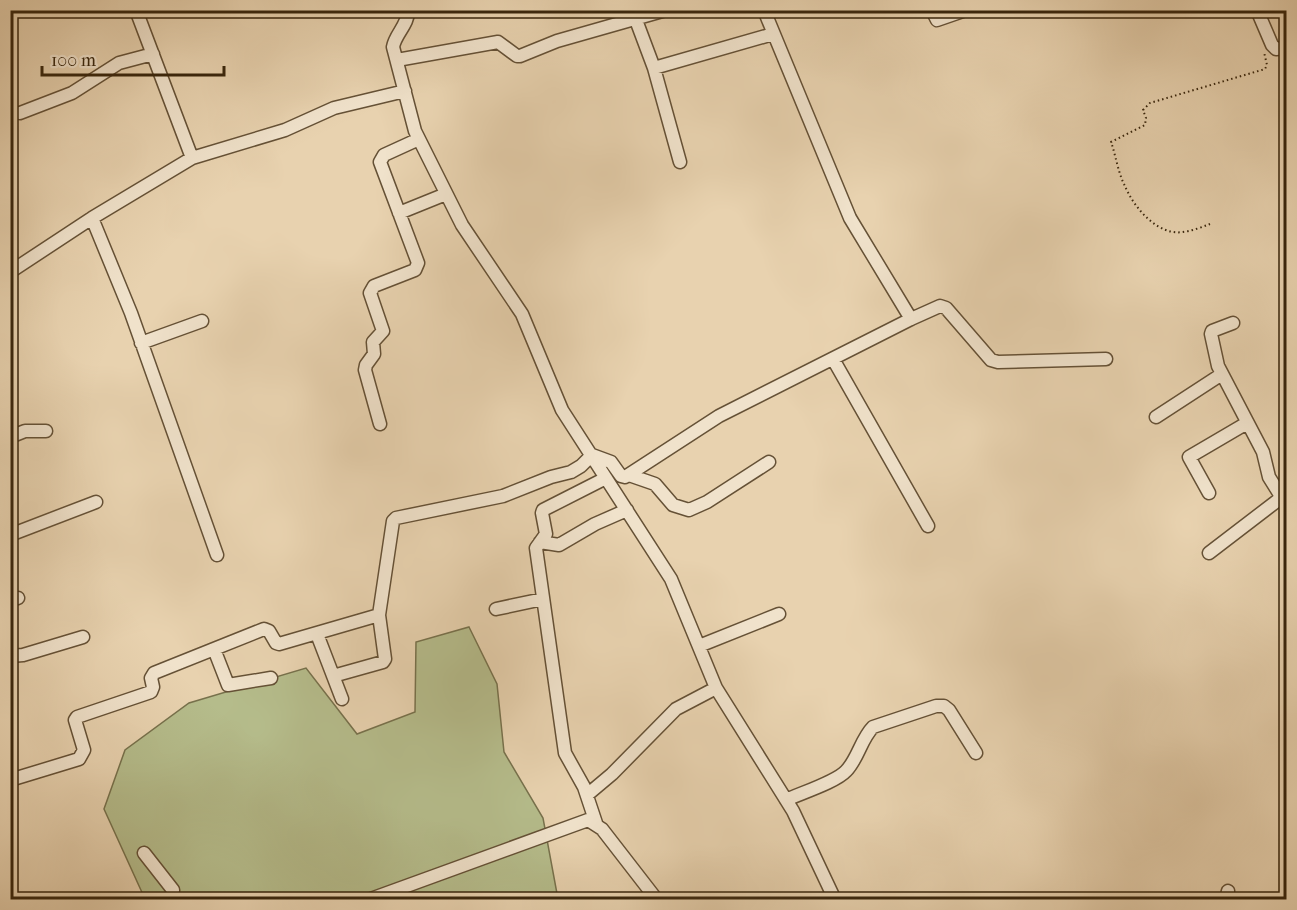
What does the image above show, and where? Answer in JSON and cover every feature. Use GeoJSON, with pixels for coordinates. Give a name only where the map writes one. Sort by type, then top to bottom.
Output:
{"type":"FeatureCollection","features":[{"type":"Feature","properties":{"kind":"street"},"geometry":{"type":"LineString","coordinates":[[136,10],[192,158]]}},
{"type":"Feature","properties":{"kind":"street"},"geometry":{"type":"LineString","coordinates":[[408,10],[409,16],[393,42],[393,47],[415,131],[462,225],[522,314],[562,410],[671,579],[716,688],[786,800],[835,900]]}},
{"type":"Feature","properties":{"kind":"street"},"geometry":{"type":"LineString","coordinates":[[397,60],[498,42],[520,56],[557,41],[666,10]]}},
{"type":"Feature","properties":{"kind":"street"},"geometry":{"type":"LineString","coordinates":[[764,10],[850,218],[911,319]]}},
{"type":"Feature","properties":{"kind":"street"},"geometry":{"type":"LineString","coordinates":[[932,10],[937,20],[966,10]]}},
{"type":"Feature","properties":{"kind":"street"},"geometry":{"type":"LineString","coordinates":[[1257,10],[1272,45],[1276,49],[1287,48]]}},
{"type":"Feature","properties":{"kind":"street"},"geometry":{"type":"LineString","coordinates":[[636,20],[654,68],[680,162]]}},
{"type":"Feature","properties":{"kind":"street"},"geometry":{"type":"LineString","coordinates":[[654,68],[773,34]]}},
{"type":"Feature","properties":{"kind":"street"},"geometry":{"type":"LineString","coordinates":[[20,113],[72,93],[119,63],[153,54]]}},
{"type":"Feature","properties":{"kind":"street"},"geometry":{"type":"LineString","coordinates":[[10,273],[92,218],[192,158],[285,130],[334,108],[405,91]]}},
{"type":"Feature","properties":{"kind":"street"},"geometry":{"type":"LineString","coordinates":[[380,424],[365,370],[374,354],[373,342],[384,331],[370,293],[371,289],[416,270],[418,263],[380,162],[384,155],[419,139]]}},
{"type":"Feature","properties":{"kind":"street"},"geometry":{"type":"LineString","coordinates":[[399,213],[446,194]]}},
{"type":"Feature","properties":{"kind":"street"},"geometry":{"type":"LineString","coordinates":[[92,218],[141,344],[217,555]]}},
{"type":"Feature","properties":{"kind":"street"},"geometry":{"type":"LineString","coordinates":[[591,455],[611,462],[621,476],[625,477],[719,416],[911,319],[943,306],[991,360],[1106,359]]}},
{"type":"Feature","properties":{"kind":"street"},"geometry":{"type":"LineString","coordinates":[[141,344],[201,321]]}},
{"type":"Feature","properties":{"kind":"street"},"geometry":{"type":"LineString","coordinates":[[1209,553],[1284,496],[1269,477],[1263,452],[1222,374],[1213,350],[1211,334],[1216,328],[1233,323]]}},
{"type":"Feature","properties":{"kind":"street"},"geometry":{"type":"LineString","coordinates":[[833,359],[928,526]]}},
{"type":"Feature","properties":{"kind":"street"},"geometry":{"type":"LineString","coordinates":[[1156,417],[1222,374]]}},
{"type":"Feature","properties":{"kind":"street"},"geometry":{"type":"LineString","coordinates":[[1209,493],[1189,457],[1247,423]]}},
{"type":"Feature","properties":{"kind":"street"},"geometry":{"type":"LineString","coordinates":[[10,438],[25,431],[46,431]]}},
{"type":"Feature","properties":{"kind":"street"},"geometry":{"type":"LineString","coordinates":[[333,676],[385,660],[379,615],[393,521],[396,518],[503,496],[577,470],[591,455]]}},
{"type":"Feature","properties":{"kind":"street"},"geometry":{"type":"LineString","coordinates":[[629,475],[654,484],[673,505],[689,510],[707,502],[769,462]]}},
{"type":"Feature","properties":{"kind":"street"},"geometry":{"type":"LineString","coordinates":[[606,478],[543,510],[546,531],[536,552],[565,753],[587,795],[596,823],[657,900]]}},
{"type":"Feature","properties":{"kind":"street"},"geometry":{"type":"LineString","coordinates":[[10,535],[96,502]]}},
{"type":"Feature","properties":{"kind":"street"},"geometry":{"type":"LineString","coordinates":[[540,542],[559,545],[595,524],[627,510]]}},
{"type":"Feature","properties":{"kind":"street"},"geometry":{"type":"LineString","coordinates":[[496,609],[543,599]]}},
{"type":"Feature","properties":{"kind":"street"},"geometry":{"type":"LineString","coordinates":[[699,646],[779,614]]}},
{"type":"Feature","properties":{"kind":"street"},"geometry":{"type":"LineString","coordinates":[[10,780],[79,759],[84,750],[76,717],[151,692],[153,687],[151,678],[154,673],[264,629],[269,631],[279,644],[379,615]]}},
{"type":"Feature","properties":{"kind":"street"},"geometry":{"type":"LineString","coordinates":[[317,634],[342,699]]}},
{"type":"Feature","properties":{"kind":"street"},"geometry":{"type":"LineString","coordinates":[[10,656],[23,655],[83,637]]}},
{"type":"Feature","properties":{"kind":"street"},"geometry":{"type":"LineString","coordinates":[[214,649],[228,685],[271,678]]}},
{"type":"Feature","properties":{"kind":"street"},"geometry":{"type":"LineString","coordinates":[[587,795],[612,774],[676,709],[716,688]]}},
{"type":"Feature","properties":{"kind":"street"},"geometry":{"type":"LineString","coordinates":[[786,800],[840,776],[850,766],[873,727],[936,706],[944,706],[949,710],[976,753]]}},
{"type":"Feature","properties":{"kind":"street"},"geometry":{"type":"LineString","coordinates":[[368,900],[588,820],[596,823]]}},
{"type":"Feature","properties":{"kind":"street"},"geometry":{"type":"LineString","coordinates":[[144,853],[173,890],[171,900]]}},
{"type":"Feature","properties":{"kind":"path"},"geometry":{"type":"LineString","coordinates":[[1210,224],[1182,233],[1166,231],[1155,225],[1124,186],[1111,142],[1145,125],[1146,118],[1143,111],[1150,103],[1265,69],[1267,65],[1264,52],[1272,45]]}},
{"type":"Feature","properties":{"kind":"green space"},"geometry":{"type":"Polygon","coordinates":[[[469,627],[497,684],[504,752],[543,818],[558,899],[145,899],[104,809],[125,750],[189,703],[306,668],[357,734],[415,712],[416,642],[469,627]]]}}]}
